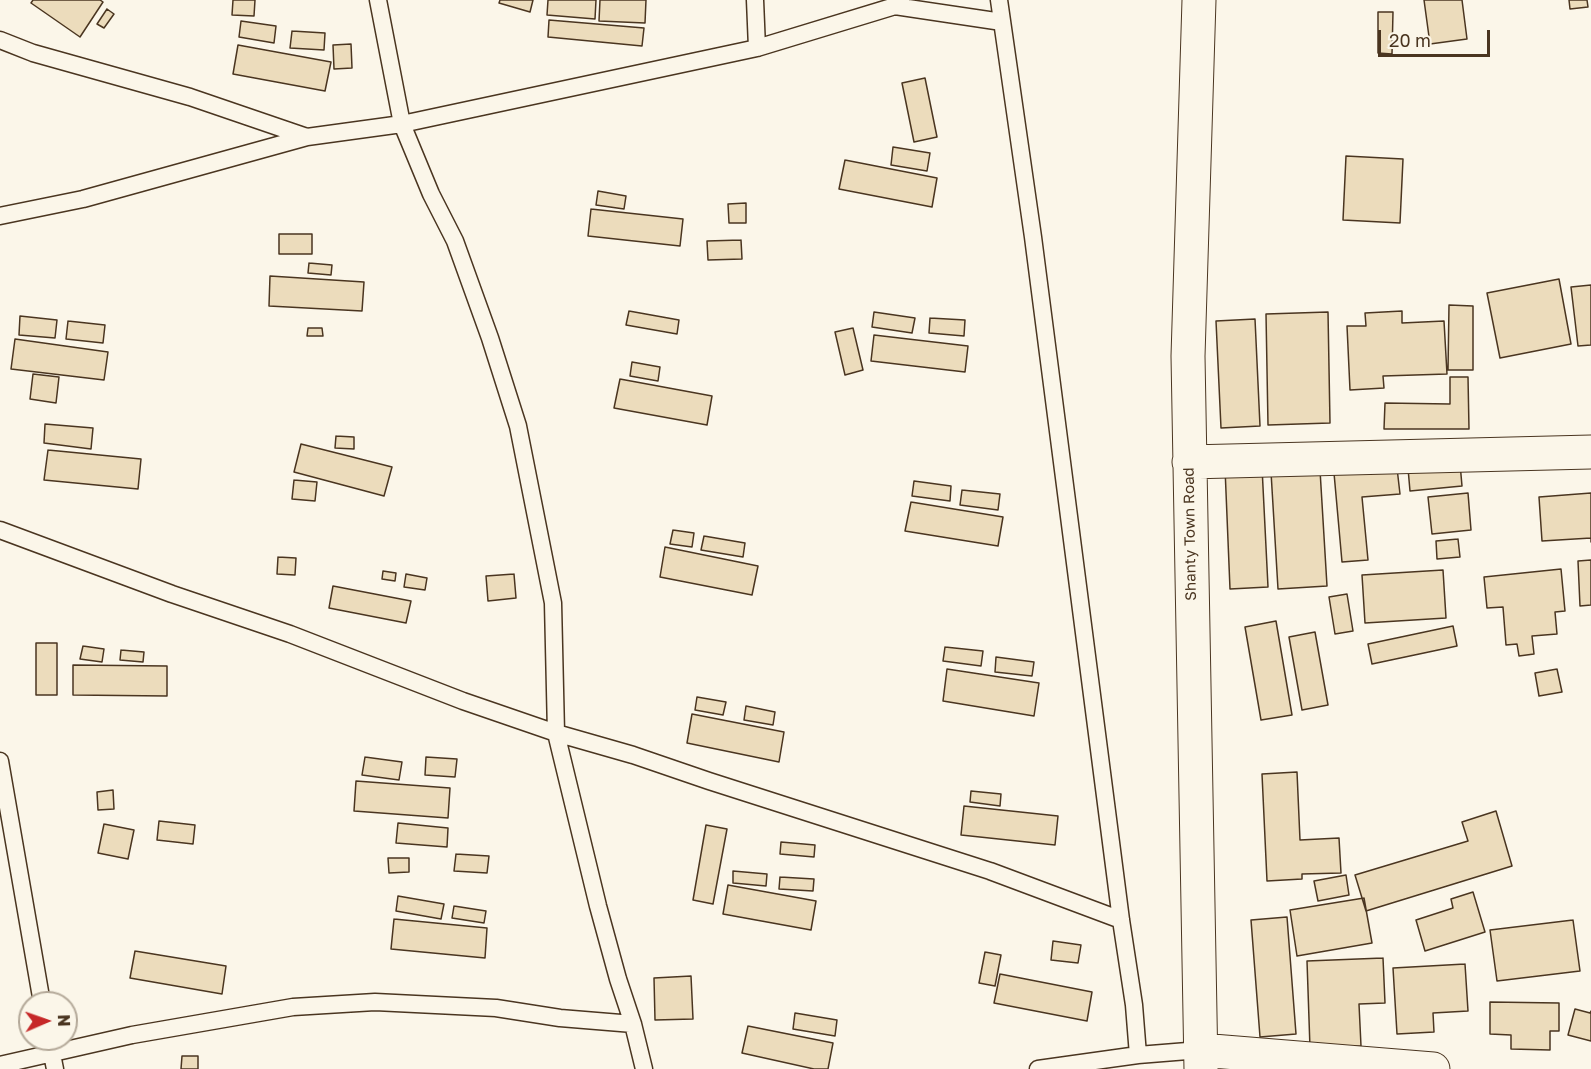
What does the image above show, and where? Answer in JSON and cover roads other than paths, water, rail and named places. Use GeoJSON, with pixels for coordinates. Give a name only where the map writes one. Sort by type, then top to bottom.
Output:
{"type":"FeatureCollection","features":[{"type":"Feature","properties":{"kind":"street","name":"Shanty Town Road"},"geometry":{"type":"LineString","coordinates":[[1199,0],[1188,356],[1200,1060]]}},
{"type":"Feature","properties":{"kind":"street"},"geometry":{"type":"LineString","coordinates":[[1189,462],[1591,452]]}},
{"type":"Feature","properties":{"kind":"street"},"geometry":{"type":"LineString","coordinates":[[1200,1060],[1433,1069]]}},
{"type":"Feature","properties":{"kind":"lane"},"geometry":{"type":"LineString","coordinates":[[378,0],[402,124],[431,194],[455,241],[490,338],[518,426],[553,603],[556,733],[598,906],[644,1069]]}},
{"type":"Feature","properties":{"kind":"lane"},"geometry":{"type":"LineString","coordinates":[[755,0],[757,48]]}},
{"type":"Feature","properties":{"kind":"lane"},"geometry":{"type":"LineString","coordinates":[[999,0],[1033,237],[1121,920],[1134,1005],[1138,1055]]}},
{"type":"Feature","properties":{"kind":"lane"},"geometry":{"type":"LineString","coordinates":[[0,216],[83,199],[307,137],[402,124],[757,48],[898,3],[1002,22]]}},
{"type":"Feature","properties":{"kind":"lane"},"geometry":{"type":"LineString","coordinates":[[0,40],[33,53],[190,97],[307,137]]}},
{"type":"Feature","properties":{"kind":"lane"},"geometry":{"type":"LineString","coordinates":[[0,530],[172,594],[300,638],[463,701],[556,733],[633,755],[990,871],[1121,920]]}},
{"type":"Feature","properties":{"kind":"lane"},"geometry":{"type":"LineString","coordinates":[[0,760],[7,843],[34,947],[40,991]]}},
{"type":"Feature","properties":{"kind":"lane"},"geometry":{"type":"LineString","coordinates":[[0,1065],[132,1035],[293,1007],[375,1002],[496,1008],[560,1018],[633,1024]]}},
{"type":"Feature","properties":{"kind":"lane"},"geometry":{"type":"LineString","coordinates":[[1038,1069],[1138,1055],[1200,1060]]}}]}
